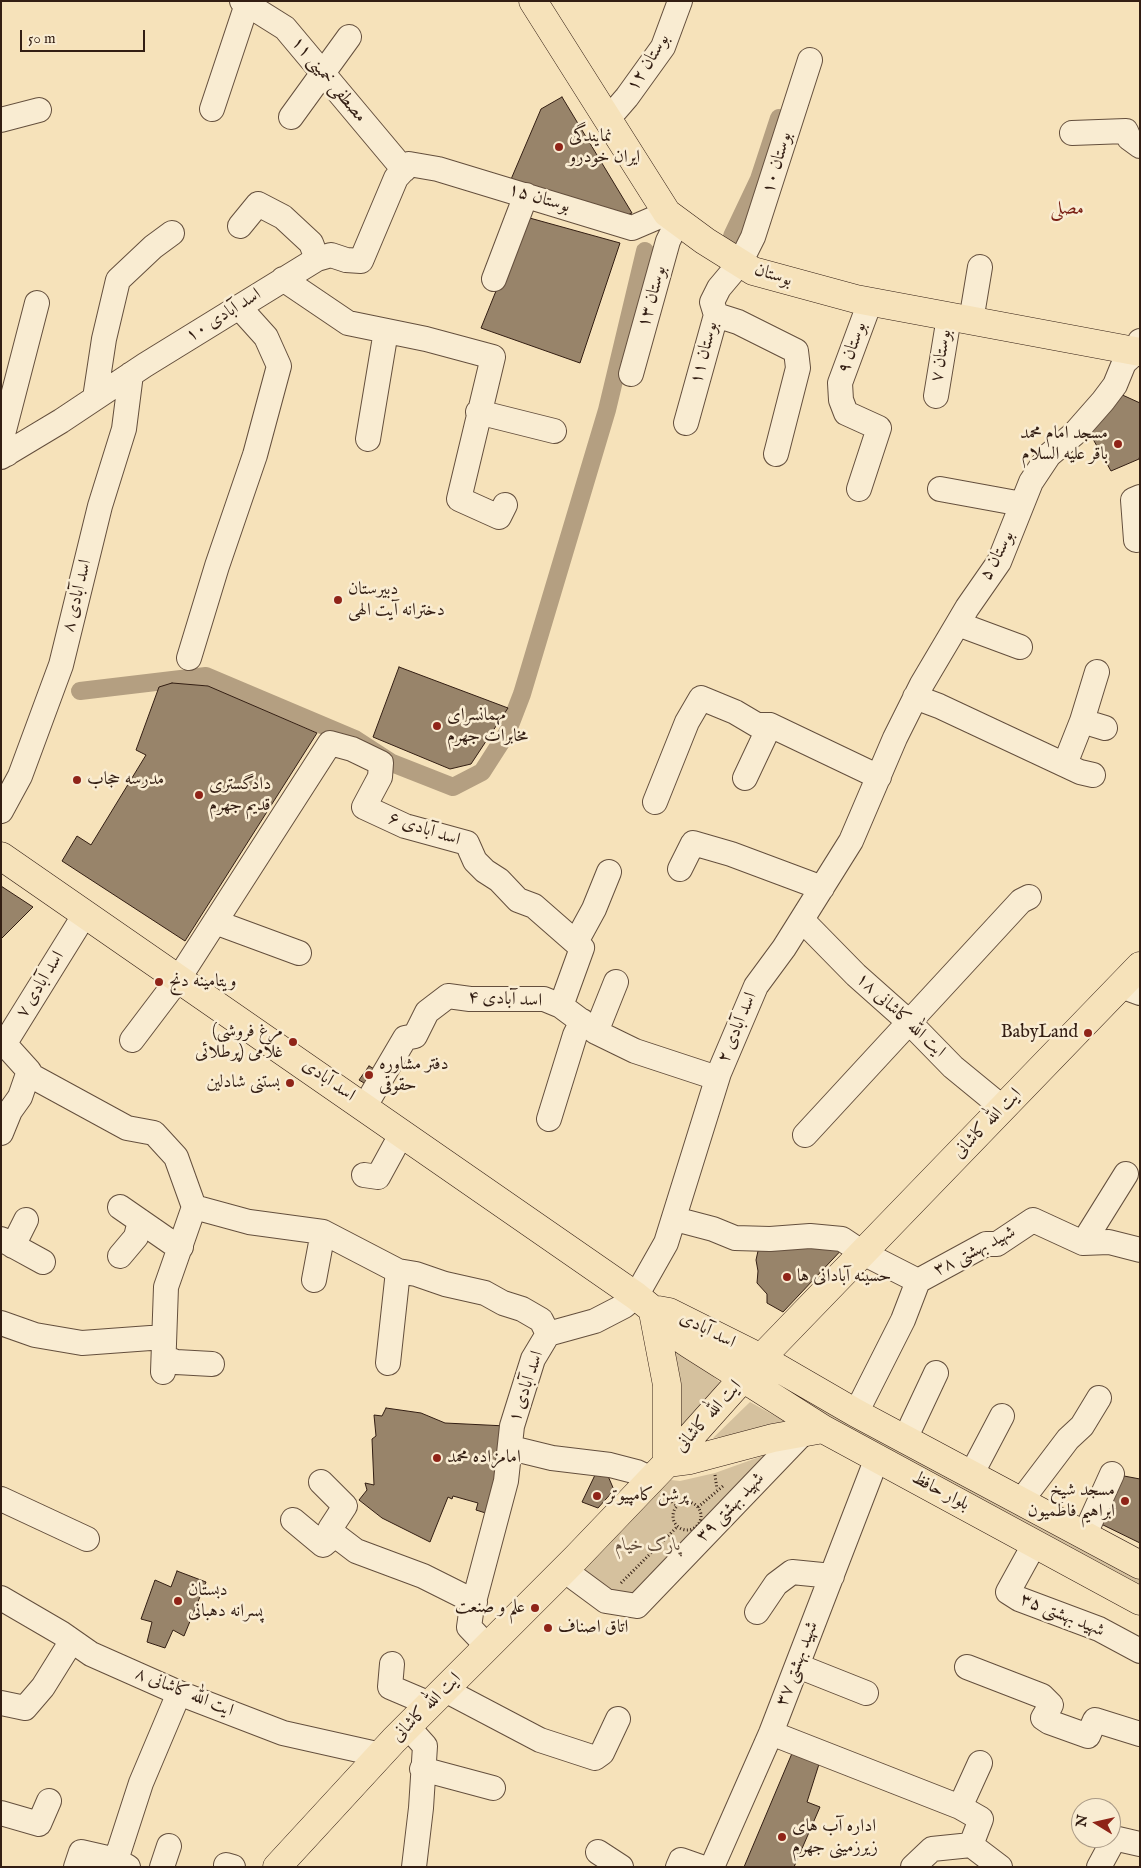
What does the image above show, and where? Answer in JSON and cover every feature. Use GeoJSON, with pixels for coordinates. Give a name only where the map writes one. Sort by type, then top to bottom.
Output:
{"type":"FeatureCollection","features":[{"type":"Feature","properties":{"kind":"main road","name":"بوستان"},"geometry":{"type":"LineString","coordinates":[[533,1],[608,120],[673,217],[753,272],[870,302],[960,319],[1139,348]]}},
{"type":"Feature","properties":{"kind":"main road","name":"اسد آبادی"},"geometry":{"type":"LineString","coordinates":[[1,856],[365,1106],[644,1302],[669,1312],[761,1358]]}},
{"type":"Feature","properties":{"kind":"main road","name":"ایت الله کاشانی"},"geometry":{"type":"LineString","coordinates":[[277,1867],[408,1727],[564,1570],[659,1478],[761,1358],[863,1253],[1004,1108],[1130,989],[1140,966]]}},
{"type":"Feature","properties":{"kind":"main road","name":"اسد آبادی"},"geometry":{"type":"LineString","coordinates":[[644,1302],[661,1325],[743,1380]]}},
{"type":"Feature","properties":{"kind":"main road"},"geometry":{"type":"LineString","coordinates":[[644,1302],[667,1385],[659,1478]]}},
{"type":"Feature","properties":{"kind":"main road","name":"بلوار حافظ"},"geometry":{"type":"LineString","coordinates":[[761,1358],[856,1413],[1140,1566]]}},
{"type":"Feature","properties":{"kind":"main road","name":"بلوار حافظ"},"geometry":{"type":"LineString","coordinates":[[743,1380],[813,1430],[877,1458],[1140,1601]]}},
{"type":"Feature","properties":{"kind":"main road"},"geometry":{"type":"LineString","coordinates":[[659,1478],[690,1460],[813,1430]]}},
{"type":"Feature","properties":{"kind":"street","name":"۱۲ بوستان"},"geometry":{"type":"LineString","coordinates":[[608,120],[663,47],[680,1]]}},
{"type":"Feature","properties":{"kind":"street","name":"مصطفی خمینی ۱۱"},"geometry":{"type":"LineString","coordinates":[[245,3],[284,28],[323,75],[407,167]]}},
{"type":"Feature","properties":{"kind":"street"},"geometry":{"type":"LineString","coordinates":[[212,109],[245,3]]}},
{"type":"Feature","properties":{"kind":"street"},"geometry":{"type":"LineString","coordinates":[[291,117],[349,37]]}},
{"type":"Feature","properties":{"kind":"street","name":"بوستان ۱۰"},"geometry":{"type":"LineString","coordinates":[[740,263],[764,209],[810,60]]}},
{"type":"Feature","properties":{"kind":"street"},"geometry":{"type":"LineString","coordinates":[[1,120],[39,110]]}},
{"type":"Feature","properties":{"kind":"street"},"geometry":{"type":"LineString","coordinates":[[1072,133],[1126,131],[1129,138],[1140,146]]}},
{"type":"Feature","properties":{"kind":"street"},"geometry":{"type":"LineString","coordinates":[[240,226],[258,204],[283,217],[311,243],[317,259],[331,255],[346,260],[361,261],[396,178],[407,167]]}},
{"type":"Feature","properties":{"kind":"street","name":"بوستان ۱۵"},"geometry":{"type":"LineString","coordinates":[[407,167],[438,169],[632,228],[673,217]]}},
{"type":"Feature","properties":{"kind":"street"},"geometry":{"type":"LineString","coordinates":[[494,279],[526,196]]}},
{"type":"Feature","properties":{"kind":"street","name":"بوستان ۱۳"},"geometry":{"type":"LineString","coordinates":[[631,374],[673,217]]}},
{"type":"Feature","properties":{"kind":"street"},"geometry":{"type":"LineString","coordinates":[[95,398],[104,339],[118,280],[153,247],[172,233]]}},
{"type":"Feature","properties":{"kind":"street","name":"اسد آبادی ۱۰"},"geometry":{"type":"LineString","coordinates":[[4,456],[131,374],[317,259]]}},
{"type":"Feature","properties":{"kind":"street","name":"بوستان ۱۱"},"geometry":{"type":"LineString","coordinates":[[686,423],[716,315],[712,302],[719,288],[740,263]]}},
{"type":"Feature","properties":{"kind":"street","name":"بوستان ۷"},"geometry":{"type":"LineString","coordinates":[[936,396],[960,319],[980,267]]}},
{"type":"Feature","properties":{"kind":"street"},"geometry":{"type":"LineString","coordinates":[[283,280],[348,323],[493,357],[478,412],[459,499],[499,517],[505,505]]}},
{"type":"Feature","properties":{"kind":"street","name":"بوستان ۹"},"geometry":{"type":"LineString","coordinates":[[859,489],[879,428],[846,413],[841,400],[840,383],[870,302]]}},
{"type":"Feature","properties":{"kind":"street"},"geometry":{"type":"LineString","coordinates":[[4,456],[2,438],[37,303]]}},
{"type":"Feature","properties":{"kind":"street"},"geometry":{"type":"LineString","coordinates":[[189,658],[217,566],[255,455],[279,366],[266,338],[239,307]]}},
{"type":"Feature","properties":{"kind":"street"},"geometry":{"type":"LineString","coordinates":[[716,315],[738,322],[796,352],[798,368],[776,454]]}},
{"type":"Feature","properties":{"kind":"street"},"geometry":{"type":"LineString","coordinates":[[368,439],[386,331]]}},
{"type":"Feature","properties":{"kind":"street","name":"بوستان ۵"},"geometry":{"type":"LineString","coordinates":[[879,777],[915,697],[958,624],[1000,562],[1031,482],[1049,455],[1089,419],[1115,385],[1124,363],[1139,348]]}},
{"type":"Feature","properties":{"kind":"street","name":"اسد آبادی ۸"},"geometry":{"type":"LineString","coordinates":[[1,811],[20,776],[61,665],[100,506],[124,429],[131,374]]}},
{"type":"Feature","properties":{"kind":"street"},"geometry":{"type":"LineString","coordinates":[[478,412],[554,431]]}},
{"type":"Feature","properties":{"kind":"street"},"geometry":{"type":"LineString","coordinates":[[940,489],[1022,504]]}},
{"type":"Feature","properties":{"kind":"street"},"geometry":{"type":"LineString","coordinates":[[1136,540],[1133,500],[1140,497]]}},
{"type":"Feature","properties":{"kind":"street"},"geometry":{"type":"LineString","coordinates":[[958,624],[1020,646]]}},
{"type":"Feature","properties":{"kind":"street"},"geometry":{"type":"LineString","coordinates":[[1064,764],[1082,721],[1097,672]]}},
{"type":"Feature","properties":{"kind":"street"},"geometry":{"type":"LineString","coordinates":[[915,697],[939,706],[976,725],[1080,772],[1093,775]]}},
{"type":"Feature","properties":{"kind":"street"},"geometry":{"type":"LineString","coordinates":[[656,802],[687,722],[702,698],[735,712],[757,725],[770,725],[879,777]]}},
{"type":"Feature","properties":{"kind":"street"},"geometry":{"type":"LineString","coordinates":[[1082,721],[1105,728]]}},
{"type":"Feature","properties":{"kind":"street"},"geometry":{"type":"LineString","coordinates":[[745,778],[770,725]]}},
{"type":"Feature","properties":{"kind":"street","name":"اسد آبادی ۶"},"geometry":{"type":"LineString","coordinates":[[132,1040],[179,978],[330,743],[352,750],[381,763],[380,777],[364,807],[405,826],[468,843],[474,861],[499,880],[518,900],[534,906],[576,942]]}},
{"type":"Feature","properties":{"kind":"street","name":"اسد آبادی ۲"},"geometry":{"type":"LineString","coordinates":[[644,1302],[675,1219],[717,1078],[756,986],[802,920],[851,841],[879,777]]}},
{"type":"Feature","properties":{"kind":"street"},"geometry":{"type":"LineString","coordinates":[[680,869],[693,843],[732,854],[822,888]]}},
{"type":"Feature","properties":{"kind":"street"},"geometry":{"type":"LineString","coordinates":[[561,1006],[582,948],[576,942],[594,909],[609,872]]}},
{"type":"Feature","properties":{"kind":"street"},"geometry":{"type":"LineString","coordinates":[[804,1135],[910,1023],[1021,901],[1029,897]]}},
{"type":"Feature","properties":{"kind":"street","name":"اسد آبادی ۷"},"geometry":{"type":"LineString","coordinates":[[28,1074],[29,1071],[3,1041],[85,914]]}},
{"type":"Feature","properties":{"kind":"street","name":"ایت الله کاشانی ۱۸"},"geometry":{"type":"LineString","coordinates":[[802,920],[856,975],[910,1023],[953,1067],[1004,1108]]}},
{"type":"Feature","properties":{"kind":"street"},"geometry":{"type":"LineString","coordinates":[[215,922],[299,953]]}},
{"type":"Feature","properties":{"kind":"street"},"geometry":{"type":"LineString","coordinates":[[549,1119],[575,1035],[589,1026],[616,982]]}},
{"type":"Feature","properties":{"kind":"street","name":"اسد آبادی ۴"},"geometry":{"type":"LineString","coordinates":[[365,1106],[405,1038],[415,1036],[427,1012],[448,996],[470,999],[544,999],[561,1006],[589,1026],[635,1051],[717,1078]]}},
{"type":"Feature","properties":{"kind":"street"},"geometry":{"type":"LineString","coordinates":[[1,1133],[10,1110],[20,1098],[28,1074],[127,1128],[154,1133],[176,1157],[194,1207],[166,1287],[164,1355]]}},
{"type":"Feature","properties":{"kind":"street"},"geometry":{"type":"LineString","coordinates":[[364,1175],[378,1177],[402,1133]]}},
{"type":"Feature","properties":{"kind":"street"},"geometry":{"type":"LineString","coordinates":[[1083,1243],[1126,1174]]}},
{"type":"Feature","properties":{"kind":"street"},"geometry":{"type":"LineString","coordinates":[[120,1207],[172,1243],[181,1247]]}},
{"type":"Feature","properties":{"kind":"street"},"geometry":{"type":"LineString","coordinates":[[194,1207],[249,1222],[323,1232],[398,1271],[416,1274],[485,1293],[541,1320],[548,1334]]}},
{"type":"Feature","properties":{"kind":"street"},"geometry":{"type":"LineString","coordinates":[[675,1219],[713,1229],[735,1238],[770,1239],[810,1236],[842,1239],[863,1253],[918,1281]]}},
{"type":"Feature","properties":{"kind":"street"},"geometry":{"type":"LineString","coordinates":[[26,1220],[7,1243],[43,1262]]}},
{"type":"Feature","properties":{"kind":"street","name":"شهید بهشتی ۳۸"},"geometry":{"type":"LineString","coordinates":[[856,1413],[903,1320],[918,1281],[986,1244],[997,1244],[1033,1220],[1083,1243],[1109,1242],[1140,1250]]}},
{"type":"Feature","properties":{"kind":"street"},"geometry":{"type":"LineString","coordinates":[[120,1256],[136,1237],[140,1221]]}},
{"type":"Feature","properties":{"kind":"street"},"geometry":{"type":"LineString","coordinates":[[314,1280],[323,1232]]}},
{"type":"Feature","properties":{"kind":"street"},"geometry":{"type":"LineString","coordinates":[[388,1363],[398,1271]]}},
{"type":"Feature","properties":{"kind":"street","name":"اسد آبادی ۱"},"geometry":{"type":"LineString","coordinates":[[488,1647],[469,1627],[471,1613],[506,1481],[512,1426],[533,1359],[548,1334],[595,1321],[624,1306],[644,1302]]}},
{"type":"Feature","properties":{"kind":"street"},"geometry":{"type":"LineString","coordinates":[[1,1324],[35,1335],[164,1355],[176,1362],[212,1364]]}},
{"type":"Feature","properties":{"kind":"street"},"geometry":{"type":"LineString","coordinates":[[905,1439],[936,1373]]}},
{"type":"Feature","properties":{"kind":"street"},"geometry":{"type":"LineString","coordinates":[[1021,1501],[1068,1439],[1082,1426],[1099,1398]]}},
{"type":"Feature","properties":{"kind":"street"},"geometry":{"type":"LineString","coordinates":[[971,1474],[1002,1416]]}},
{"type":"Feature","properties":{"kind":"street","name":"شهید بهشتی ۳۹"},"geometry":{"type":"LineString","coordinates":[[564,1570],[606,1601],[638,1606],[813,1430]]}},
{"type":"Feature","properties":{"kind":"street"},"geometry":{"type":"LineString","coordinates":[[511,1448],[552,1458],[610,1465],[659,1478]]}},
{"type":"Feature","properties":{"kind":"street","name":"شهید بهشتی ۳۷"},"geometry":{"type":"LineString","coordinates":[[712,1867],[772,1733],[877,1458]]}},
{"type":"Feature","properties":{"kind":"street"},"geometry":{"type":"LineString","coordinates":[[1084,1536],[1112,1474]]}},
{"type":"Feature","properties":{"kind":"street"},"geometry":{"type":"LineString","coordinates":[[321,1482],[345,1506],[330,1529],[335,1535],[356,1551],[423,1576],[475,1602]]}},
{"type":"Feature","properties":{"kind":"street"},"geometry":{"type":"LineString","coordinates":[[1,1499],[87,1539]]}},
{"type":"Feature","properties":{"kind":"street"},"geometry":{"type":"LineString","coordinates":[[294,1520],[323,1545],[335,1535]]}},
{"type":"Feature","properties":{"kind":"street","name":"شهید بهشتی ۳۵"},"geometry":{"type":"LineString","coordinates":[[1035,1543],[1008,1592],[1019,1599],[1099,1629],[1140,1651]]}},
{"type":"Feature","properties":{"kind":"street"},"geometry":{"type":"LineString","coordinates":[[757,1612],[776,1584],[792,1572],[832,1576]]}},
{"type":"Feature","properties":{"kind":"street","name":"ایت الله کاشانی ۸"},"geometry":{"type":"LineString","coordinates":[[1,1598],[61,1633],[71,1642],[91,1654],[179,1693],[283,1733],[381,1755]]}},
{"type":"Feature","properties":{"kind":"street"},"geometry":{"type":"LineString","coordinates":[[1,1704],[26,1708],[43,1687],[71,1642]]}},
{"type":"Feature","properties":{"kind":"street"},"geometry":{"type":"LineString","coordinates":[[392,1664],[390,1686],[438,1697],[540,1740],[595,1758],[602,1753],[618,1719]]}},
{"type":"Feature","properties":{"kind":"street"},"geometry":{"type":"LineString","coordinates":[[798,1666],[866,1693]]}},
{"type":"Feature","properties":{"kind":"street"},"geometry":{"type":"LineString","coordinates":[[967,1667],[1042,1696],[1051,1705],[1043,1718],[1050,1722],[1088,1736],[1095,1720],[1140,1734]]}},
{"type":"Feature","properties":{"kind":"street"},"geometry":{"type":"LineString","coordinates":[[76,1867],[81,1852],[122,1863],[141,1783],[179,1693]]}},
{"type":"Feature","properties":{"kind":"street"},"geometry":{"type":"LineString","coordinates":[[408,1727],[425,1746],[422,1769],[421,1808],[414,1867]]}},
{"type":"Feature","properties":{"kind":"street"},"geometry":{"type":"LineString","coordinates":[[772,1733],[960,1807],[981,1819],[971,1844]]}},
{"type":"Feature","properties":{"kind":"street"},"geometry":{"type":"LineString","coordinates":[[960,1807],[980,1763]]}},
{"type":"Feature","properties":{"kind":"street"},"geometry":{"type":"LineString","coordinates":[[422,1769],[493,1788]]}},
{"type":"Feature","properties":{"kind":"street"},"geometry":{"type":"LineString","coordinates":[[1,1813],[39,1824],[49,1801]]}},
{"type":"Feature","properties":{"kind":"street"},"geometry":{"type":"LineString","coordinates":[[1099,1867],[1113,1841],[1118,1839],[1140,1844]]}},
{"type":"Feature","properties":{"kind":"street"},"geometry":{"type":"LineString","coordinates":[[913,1867],[932,1849],[971,1844],[1000,1867]]}},
{"type":"Feature","properties":{"kind":"street"},"geometry":{"type":"LineString","coordinates":[[598,1852],[621,1867]]}},
{"type":"Feature","properties":{"kind":"street"},"geometry":{"type":"LineString","coordinates":[[678,1867],[681,1860],[701,1867]]}},
{"type":"Feature","properties":{"kind":"path"},"geometry":{"type":"LineString","coordinates":[[659,1478],[677,1506],[673,1519],[677,1527],[686,1531],[695,1528],[701,1516],[698,1507],[690,1502],[677,1506]]}},
{"type":"Feature","properties":{"kind":"path"},"geometry":{"type":"LineString","coordinates":[[615,1590],[677,1527]]}},
{"type":"Feature","properties":{"kind":"green space"},"geometry":{"type":"Polygon","coordinates":[[[673,1342],[722,1384],[676,1436],[673,1342]]]}},
{"type":"Feature","properties":{"kind":"green space"},"geometry":{"type":"Polygon","coordinates":[[[792,1389],[1140,1576],[1140,1586],[789,1394],[792,1389]]]}},
{"type":"Feature","properties":{"kind":"green space"},"geometry":{"type":"Polygon","coordinates":[[[750,1402],[793,1426],[713,1438],[750,1402]]]}},
{"type":"Feature","properties":{"kind":"green space","name":"پارک خیام"},"geometry":{"type":"Polygon","coordinates":[[[765,1455],[772,1457],[637,1601],[606,1596],[579,1576],[671,1480],[680,1481],[715,1473],[765,1455]]]}},
{"type":"Feature","properties":{"kind":"building","name":"نمایندگی ایران خودرو"},"geometry":{"type":"Polygon","coordinates":[[[562,97],[632,213],[617,219],[509,184],[541,109],[562,97]]]}},
{"type":"Feature","properties":{"kind":"building"},"geometry":{"type":"Polygon","coordinates":[[[526,217],[620,243],[580,363],[481,328],[526,217]]]}},
{"type":"Feature","properties":{"kind":"building","name":"مسجد امام محمد باقر علیه السلام"},"geometry":{"type":"Polygon","coordinates":[[[1118,393],[1140,403],[1140,455],[1139,459],[1111,471],[1089,432],[1118,393]]]}},
{"type":"Feature","properties":{"kind":"building","name":"مهمانسرای مخابرات جهرم"},"geometry":{"type":"Polygon","coordinates":[[[399,667],[508,708],[471,764],[450,769],[373,737],[399,667]]]}},
{"type":"Feature","properties":{"kind":"building","name":"دادگستری قدیم جهرم"},"geometry":{"type":"Polygon","coordinates":[[[172,683],[208,686],[317,733],[185,941],[62,861],[77,836],[91,845],[146,755],[136,750],[159,687],[172,683]]]}},
{"type":"Feature","properties":{"kind":"building"},"geometry":{"type":"Polygon","coordinates":[[[1,886],[33,907],[1,939],[1,886]]]}},
{"type":"Feature","properties":{"kind":"building","name":"دفتر مشاوره حقوقی"},"geometry":{"type":"Polygon","coordinates":[[[369,1066],[378,1071],[369,1086],[359,1080],[369,1066]]]}},
{"type":"Feature","properties":{"kind":"building","name":"حسینه آبادانی ها"},"geometry":{"type":"Polygon","coordinates":[[[760,1242],[847,1244],[783,1312],[767,1303],[767,1294],[757,1283],[758,1271],[756,1260],[760,1242]]]}},
{"type":"Feature","properties":{"kind":"building","name":"امامزاده محمد"},"geometry":{"type":"Polygon","coordinates":[[[386,1408],[421,1413],[445,1423],[506,1426],[492,1515],[476,1510],[478,1503],[453,1496],[452,1499],[448,1497],[430,1542],[382,1518],[359,1500],[367,1490],[365,1483],[374,1485],[372,1439],[376,1436],[374,1415],[382,1416],[386,1408]]]}},
{"type":"Feature","properties":{"kind":"building","name":"پرشن کامپیوتر"},"geometry":{"type":"Polygon","coordinates":[[[596,1473],[608,1476],[614,1490],[598,1508],[582,1502],[596,1473]]]}},
{"type":"Feature","properties":{"kind":"building","name":"مسجد شیخ ابراهیم فاطمیون"},"geometry":{"type":"Polygon","coordinates":[[[1124,1476],[1140,1479],[1140,1543],[1099,1523],[1124,1476]]]}},
{"type":"Feature","properties":{"kind":"building"},"geometry":{"type":"Polygon","coordinates":[[[177,1571],[206,1582],[184,1636],[173,1630],[165,1648],[147,1642],[152,1622],[141,1619],[155,1580],[171,1587],[177,1571]]]}},
{"type":"Feature","properties":{"kind":"building","name":"اداره آب های زیرزمینی جهرم"},"geometry":{"type":"Polygon","coordinates":[[[793,1751],[820,1761],[807,1802],[820,1807],[794,1867],[744,1867],[793,1751]]]}},
{"type":"Feature","properties":{"kind":"waterway"},"geometry":{"type":"LineString","coordinates":[[732,236],[759,179],[779,118]]}},
{"type":"Feature","properties":{"kind":"waterway"},"geometry":{"type":"LineString","coordinates":[[80,691],[206,676],[355,739],[392,763],[453,787],[482,772],[507,733],[522,694],[607,410],[645,251]]}},
{"type":"Feature","properties":{"kind":"place","name":"نمایندگی ایران خودرو"},"geometry":{"type":"Point","coordinates":[559,147]}},
{"type":"Feature","properties":{"kind":"place","name":"مسجد امام محمد باقر علیه السلام"},"geometry":{"type":"Point","coordinates":[1118,444]}},
{"type":"Feature","properties":{"kind":"place","name":"دبیرستان دخترانه آیت الهی"},"geometry":{"type":"Point","coordinates":[338,600]}},
{"type":"Feature","properties":{"kind":"place","name":"مهمانسرای مخابرات جهرم"},"geometry":{"type":"Point","coordinates":[437,726]}},
{"type":"Feature","properties":{"kind":"place","name":"مدرسه حجاب"},"geometry":{"type":"Point","coordinates":[77,780]}},
{"type":"Feature","properties":{"kind":"place","name":"دادگستری قدیم جهرم"},"geometry":{"type":"Point","coordinates":[199,795]}},
{"type":"Feature","properties":{"kind":"place","name":"ویتامینه دنج"},"geometry":{"type":"Point","coordinates":[159,982]}},
{"type":"Feature","properties":{"kind":"place","name":"BabyLand"},"geometry":{"type":"Point","coordinates":[1088,1033]}},
{"type":"Feature","properties":{"kind":"place","name":"(مرغ فروشی غلامی (پرطلائی"},"geometry":{"type":"Point","coordinates":[293,1042]}},
{"type":"Feature","properties":{"kind":"place","name":"دفتر مشاوره حقوقی"},"geometry":{"type":"Point","coordinates":[369,1075]}},
{"type":"Feature","properties":{"kind":"place","name":"بستنی شادلین"},"geometry":{"type":"Point","coordinates":[290,1083]}},
{"type":"Feature","properties":{"kind":"place","name":"حسینه آبادانی ها"},"geometry":{"type":"Point","coordinates":[787,1277]}},
{"type":"Feature","properties":{"kind":"place","name":"امامزاده محمد"},"geometry":{"type":"Point","coordinates":[437,1458]}},
{"type":"Feature","properties":{"kind":"place","name":"پرشن کامپیوتر"},"geometry":{"type":"Point","coordinates":[597,1496]}},
{"type":"Feature","properties":{"kind":"place","name":"مسجد شیخ ابراهیم فاطمیون"},"geometry":{"type":"Point","coordinates":[1125,1501]}},
{"type":"Feature","properties":{"kind":"place","name":"دبستان پسرانه دهبانی"},"geometry":{"type":"Point","coordinates":[178,1601]}},
{"type":"Feature","properties":{"kind":"place","name":"علم و صنعت"},"geometry":{"type":"Point","coordinates":[535,1608]}},
{"type":"Feature","properties":{"kind":"place","name":"اتاق اصناف"},"geometry":{"type":"Point","coordinates":[548,1628]}},
{"type":"Feature","properties":{"kind":"place","name":"اداره آب های زیرزمینی جهرم"},"geometry":{"type":"Point","coordinates":[782,1837]}},
{"type":"Feature","properties":{"kind":"district","name":"مصلی"},"geometry":{"type":"Point","coordinates":[1067,210]}}]}
